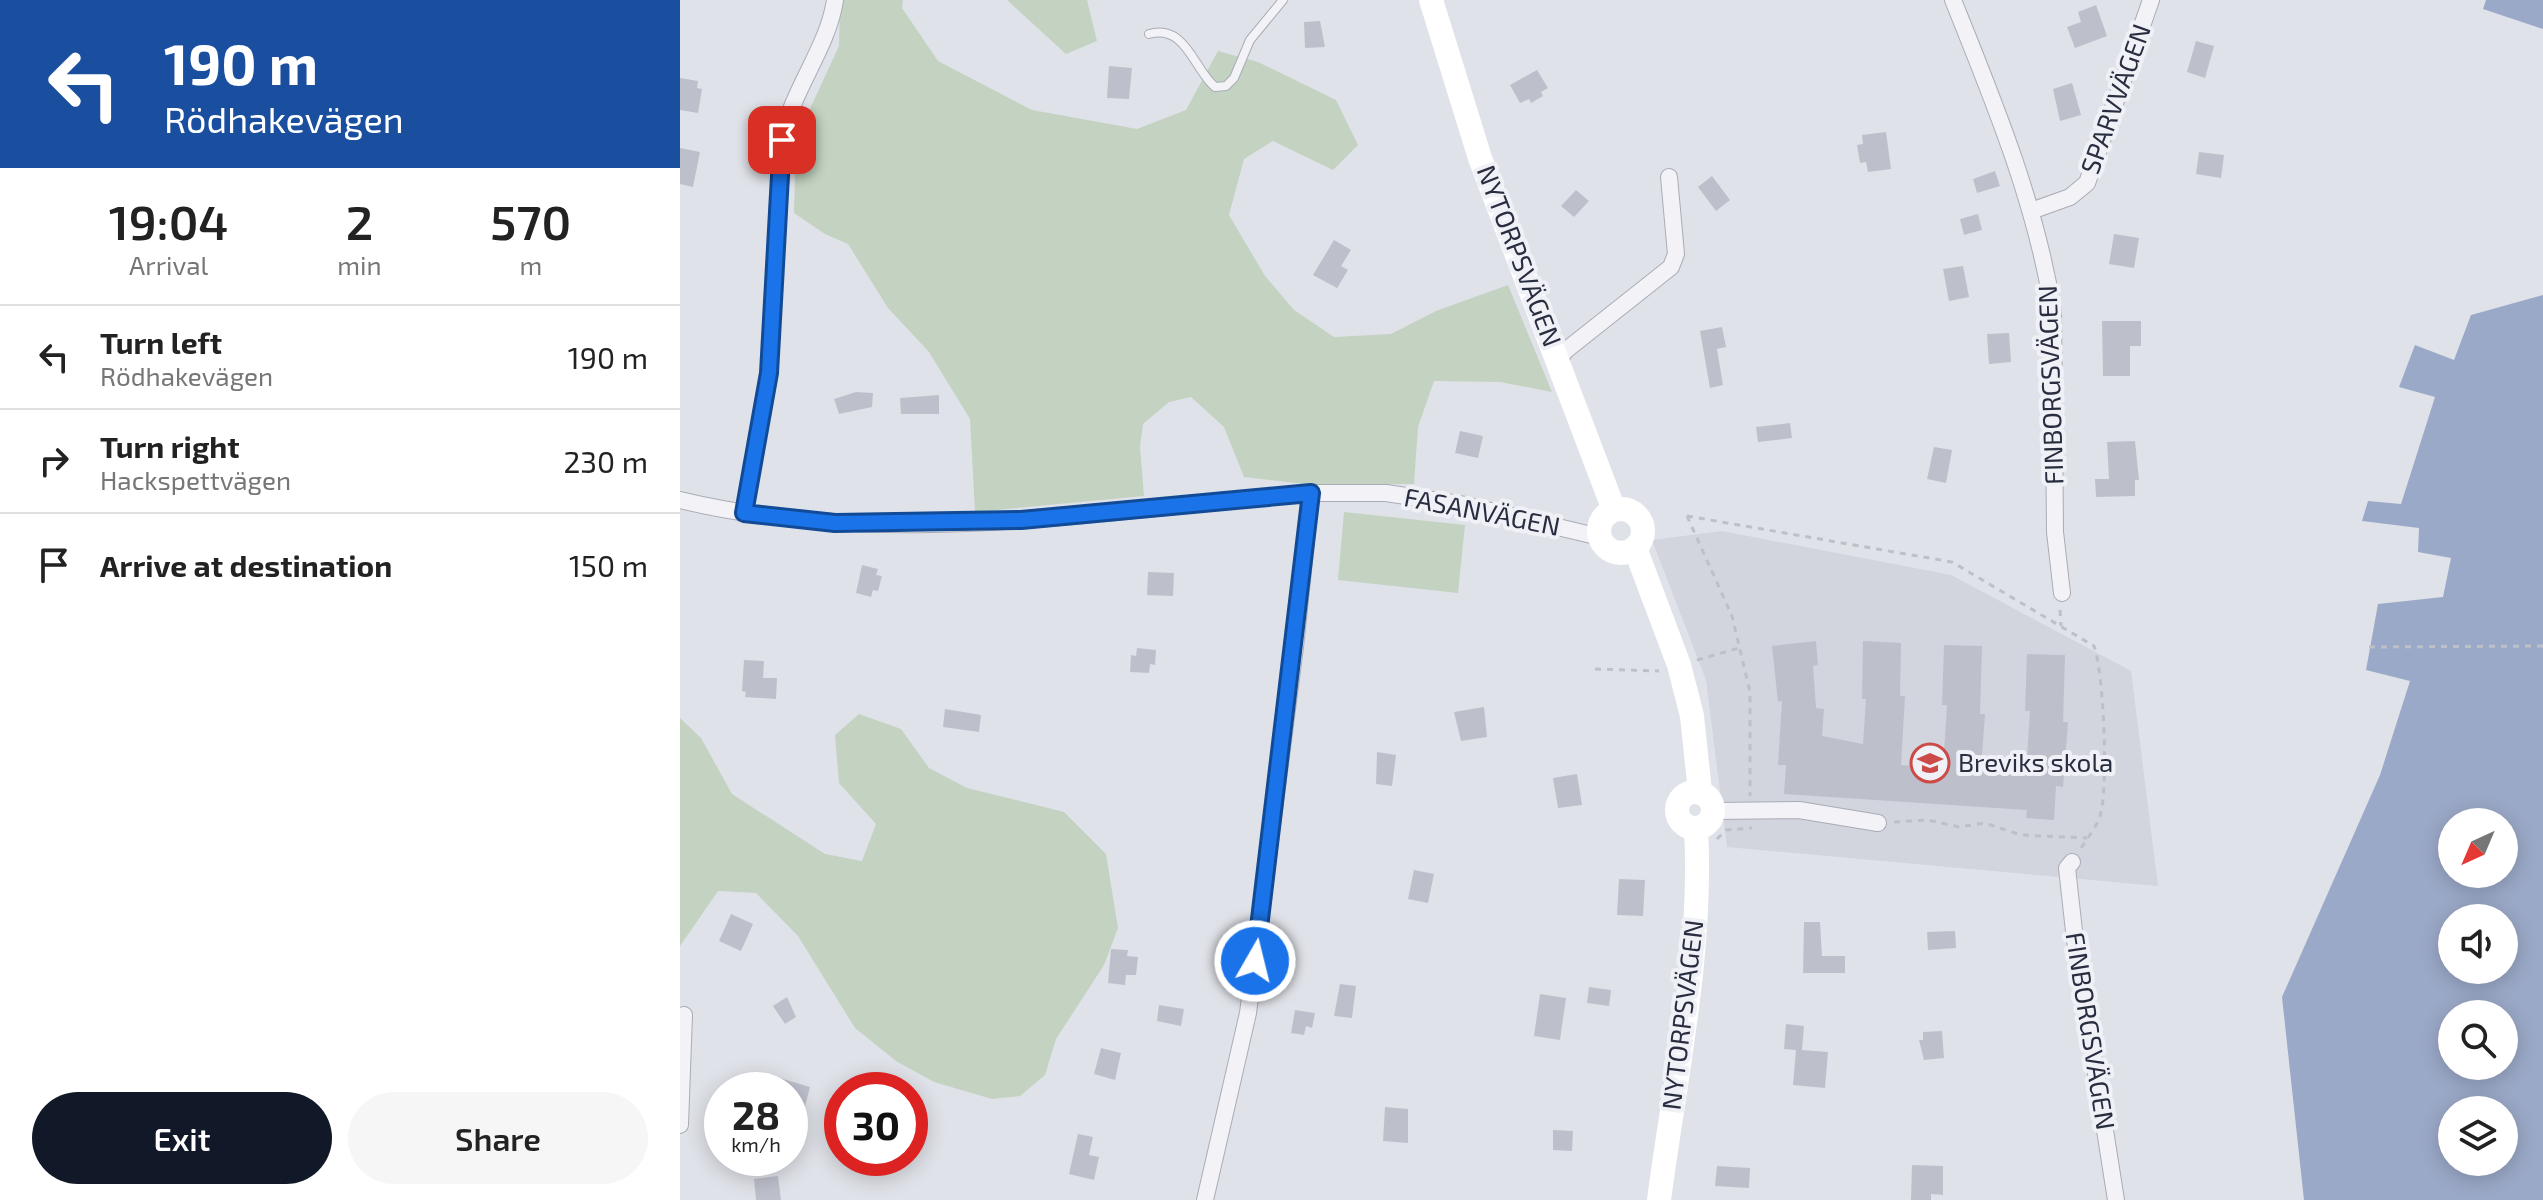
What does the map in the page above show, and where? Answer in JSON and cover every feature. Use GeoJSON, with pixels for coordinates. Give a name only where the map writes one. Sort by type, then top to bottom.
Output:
{"type":"FeatureCollection","features":[{"type":"Feature","properties":{"kind":"street"},"geometry":{"type":"LineString","coordinates":[[744,513],[769,373],[782,140],[788,111],[835,0]]}},
{"type":"Feature","properties":{"kind":"street","name":"NYTORPSVÄGEN"},"geometry":{"type":"LineString","coordinates":[[1431,0],[1480,158],[1614,510]]}},
{"type":"Feature","properties":{"kind":"street","name":"FINBORGSVÄGEN"},"geometry":{"type":"LineString","coordinates":[[1953,0],[2031,211],[2053,311],[2055,532],[2062,593]]}},
{"type":"Feature","properties":{"kind":"street","name":"SPARVVÄGEN"},"geometry":{"type":"LineString","coordinates":[[2031,211],[2070,197],[2087,183],[2151,0]]}},
{"type":"Feature","properties":{"kind":"street"},"geometry":{"type":"LineString","coordinates":[[1559,361],[1565,351],[1671,267],[1676,254],[1669,177]]}},
{"type":"Feature","properties":{"kind":"street"},"geometry":{"type":"LineString","coordinates":[[1205,1200],[1248,1013],[1295,647],[1311,493]]}},
{"type":"Feature","properties":{"kind":"street","name":"FASANVÄGEN"},"geometry":{"type":"LineString","coordinates":[[680,500],[744,513],[835,523],[1021,520],[1311,493],[1386,493],[1465,505],[1600,537]]}},
{"type":"Feature","properties":{"kind":"street"},"geometry":{"type":"LineString","coordinates":[[1626,509],[1639,517],[1644,531],[1628,550],[1606,547],[1600,537],[1602,520],[1614,510],[1626,509]]}},
{"type":"Feature","properties":{"kind":"street"},"geometry":{"type":"LineString","coordinates":[[1628,550],[1682,678],[1692,716],[1700,799],[1710,821],[1696,829],[1686,826],[1677,816],[1678,803],[1700,799],[1878,823]]}},
{"type":"Feature","properties":{"kind":"street","name":"NYTORPSVÄGEN"},"geometry":{"type":"LineString","coordinates":[[1659,1200],[1696,912],[1696,829]]}},
{"type":"Feature","properties":{"kind":"street","name":"FINBORGSVÄGEN"},"geometry":{"type":"LineString","coordinates":[[2072,862],[2067,868],[2075,940],[2116,1200]]}},
{"type":"Feature","properties":{"kind":"street"},"geometry":{"type":"LineString","coordinates":[[680,1125],[684,1015]]}},
{"type":"Feature","properties":{"kind":"lane"},"geometry":{"type":"LineString","coordinates":[[1149,34],[1160,31],[1176,36],[1206,80],[1215,87],[1226,86],[1234,78],[1250,40],[1283,0]]}},
{"type":"Feature","properties":{"kind":"path"},"geometry":{"type":"LineString","coordinates":[[1687,516],[1952,562],[2094,646],[2100,661],[2103,710],[2101,814],[2072,862]]}},
{"type":"Feature","properties":{"kind":"path"},"geometry":{"type":"LineString","coordinates":[[2369,647],[2543,646]]}},
{"type":"Feature","properties":{"kind":"path"},"geometry":{"type":"LineString","coordinates":[[1878,823],[1928,820],[1959,827],[1985,823],[2021,835],[2087,838]]}},
{"type":"Feature","properties":{"kind":"shaded area","name":"Breviks skola"},"geometry":{"type":"Polygon","coordinates":[[[1722,531],[1951,575],[2131,671],[2158,886],[1727,847],[1706,680],[1652,540],[1722,531]]]}},
{"type":"Feature","properties":{"kind":"green space"},"geometry":{"type":"Polygon","coordinates":[[[840,0],[903,0],[902,8],[938,61],[1032,110],[1137,129],[1186,110],[1218,51],[1258,62],[1336,100],[1358,145],[1333,170],[1273,141],[1244,159],[1229,215],[1265,276],[1294,310],[1334,337],[1391,334],[1436,311],[1508,285],[1552,392],[1500,382],[1434,381],[1418,427],[1414,484],[1314,485],[1244,477],[1224,427],[1191,397],[1169,402],[1143,424],[1140,447],[1144,496],[975,512],[970,419],[929,352],[888,308],[848,244],[825,234],[794,213],[796,139],[839,46],[840,0]]]}},
{"type":"Feature","properties":{"kind":"green space"},"geometry":{"type":"Polygon","coordinates":[[[1007,0],[1087,0],[1097,41],[1066,54],[1007,0]]]}},
{"type":"Feature","properties":{"kind":"green space"},"geometry":{"type":"Polygon","coordinates":[[[1344,512],[1465,525],[1458,593],[1338,580],[1344,512]]]}},
{"type":"Feature","properties":{"kind":"green space"},"geometry":{"type":"Polygon","coordinates":[[[859,714],[901,729],[929,768],[967,788],[1064,812],[1106,854],[1118,928],[1104,965],[1056,1039],[1045,1075],[1020,1096],[992,1099],[934,1082],[928,1079],[928,1072],[916,1072],[896,1061],[855,1028],[798,936],[756,893],[718,891],[680,946],[680,718],[701,738],[732,794],[825,854],[862,861],[876,824],[839,783],[835,735],[859,714]]]}},
{"type":"Feature","properties":{"kind":"water"},"geometry":{"type":"Polygon","coordinates":[[[2486,0],[2543,0],[2543,29],[2483,9],[2486,0]]]}},
{"type":"Feature","properties":{"kind":"water"},"geometry":{"type":"Polygon","coordinates":[[[2543,295],[2543,1200],[2304,1200],[2282,997],[2380,775],[2410,681],[2366,670],[2378,604],[2443,597],[2451,558],[2418,552],[2419,528],[2362,521],[2368,501],[2401,504],[2435,397],[2399,387],[2415,345],[2454,360],[2471,315],[2543,295]]]}},
{"type":"Feature","properties":{"kind":"building"},"geometry":{"type":"Polygon","coordinates":[[[2096,5],[2107,36],[2075,48],[2067,27],[2081,22],[2078,12],[2096,5]]]}},
{"type":"Feature","properties":{"kind":"building"},"geometry":{"type":"Polygon","coordinates":[[[1320,21],[1325,47],[1305,48],[1304,22],[1320,21]]]}},
{"type":"Feature","properties":{"kind":"building"},"geometry":{"type":"Polygon","coordinates":[[[2196,41],[2214,46],[2205,78],[2187,72],[2196,41]]]}},
{"type":"Feature","properties":{"kind":"building"},"geometry":{"type":"Polygon","coordinates":[[[1109,66],[1132,68],[1129,99],[1107,98],[1109,66]]]}},
{"type":"Feature","properties":{"kind":"building"},"geometry":{"type":"Polygon","coordinates":[[[1537,70],[1548,88],[1541,92],[1543,96],[1531,103],[1529,99],[1520,103],[1510,85],[1537,70]]]}},
{"type":"Feature","properties":{"kind":"building"},"geometry":{"type":"Polygon","coordinates":[[[680,78],[698,81],[697,88],[702,89],[698,113],[680,110],[680,78]]]}},
{"type":"Feature","properties":{"kind":"building"},"geometry":{"type":"Polygon","coordinates":[[[2072,83],[2081,115],[2060,121],[2053,89],[2072,83]]]}},
{"type":"Feature","properties":{"kind":"building"},"geometry":{"type":"Polygon","coordinates":[[[1886,132],[1891,169],[1868,172],[1866,162],[1860,163],[1857,145],[1863,144],[1862,135],[1886,132]]]}},
{"type":"Feature","properties":{"kind":"building"},"geometry":{"type":"Polygon","coordinates":[[[680,148],[700,152],[693,187],[680,184],[680,148]]]}},
{"type":"Feature","properties":{"kind":"building"},"geometry":{"type":"Polygon","coordinates":[[[2199,152],[2224,155],[2221,178],[2196,174],[2199,152]]]}},
{"type":"Feature","properties":{"kind":"building"},"geometry":{"type":"Polygon","coordinates":[[[1995,171],[2000,186],[1977,193],[1973,179],[1995,171]]]}},
{"type":"Feature","properties":{"kind":"building"},"geometry":{"type":"Polygon","coordinates":[[[1712,176],[1730,200],[1716,211],[1698,187],[1712,176]]]}},
{"type":"Feature","properties":{"kind":"building"},"geometry":{"type":"Polygon","coordinates":[[[1576,190],[1589,201],[1574,217],[1561,206],[1576,190]]]}},
{"type":"Feature","properties":{"kind":"building"},"geometry":{"type":"Polygon","coordinates":[[[1978,214],[1982,230],[1964,235],[1960,219],[1978,214]]]}},
{"type":"Feature","properties":{"kind":"building"},"geometry":{"type":"Polygon","coordinates":[[[2114,234],[2139,238],[2134,268],[2109,264],[2114,234]]]}},
{"type":"Feature","properties":{"kind":"building"},"geometry":{"type":"Polygon","coordinates":[[[1334,240],[1351,250],[1341,266],[1348,270],[1337,288],[1313,275],[1334,240]]]}},
{"type":"Feature","properties":{"kind":"building"},"geometry":{"type":"Polygon","coordinates":[[[1963,266],[1969,297],[1949,301],[1943,269],[1963,266]]]}},
{"type":"Feature","properties":{"kind":"building"},"geometry":{"type":"Polygon","coordinates":[[[2102,321],[2141,321],[2141,346],[2130,346],[2130,376],[2103,376],[2102,321]]]}},
{"type":"Feature","properties":{"kind":"building"},"geometry":{"type":"Polygon","coordinates":[[[1722,327],[1726,347],[1717,349],[1723,385],[1710,388],[1700,331],[1722,327]]]}},
{"type":"Feature","properties":{"kind":"building"},"geometry":{"type":"Polygon","coordinates":[[[2009,333],[2011,362],[1989,364],[1987,334],[2009,333]]]}},
{"type":"Feature","properties":{"kind":"building"},"geometry":{"type":"Polygon","coordinates":[[[856,392],[873,393],[872,407],[839,414],[834,399],[856,392]]]}},
{"type":"Feature","properties":{"kind":"building"},"geometry":{"type":"Polygon","coordinates":[[[939,395],[939,414],[901,414],[900,398],[939,395]]]}},
{"type":"Feature","properties":{"kind":"building"},"geometry":{"type":"Polygon","coordinates":[[[1790,423],[1792,438],[1758,442],[1756,427],[1790,423]]]}},
{"type":"Feature","properties":{"kind":"building"},"geometry":{"type":"Polygon","coordinates":[[[1460,431],[1483,436],[1478,458],[1455,453],[1460,431]]]}},
{"type":"Feature","properties":{"kind":"building"},"geometry":{"type":"Polygon","coordinates":[[[2135,441],[2139,480],[2135,480],[2135,496],[2096,497],[2095,479],[2109,479],[2107,442],[2135,441]]]}},
{"type":"Feature","properties":{"kind":"building"},"geometry":{"type":"Polygon","coordinates":[[[1934,447],[1952,450],[1946,483],[1927,479],[1934,447]]]}},
{"type":"Feature","properties":{"kind":"building"},"geometry":{"type":"Polygon","coordinates":[[[862,565],[878,569],[876,575],[882,576],[878,591],[873,590],[871,597],[856,593],[862,565]]]}},
{"type":"Feature","properties":{"kind":"building"},"geometry":{"type":"Polygon","coordinates":[[[1148,572],[1174,573],[1173,596],[1147,595],[1148,572]]]}},
{"type":"Feature","properties":{"kind":"building"},"geometry":{"type":"Polygon","coordinates":[[[1816,641],[1818,665],[1813,666],[1816,708],[1824,709],[1822,736],[1863,744],[1866,699],[1862,699],[1863,641],[1901,643],[1900,696],[1905,696],[1901,765],[1943,767],[1947,705],[1942,705],[1944,645],[1982,646],[1980,714],[1985,714],[1981,770],[2026,773],[2030,711],[2025,711],[2027,654],[2065,655],[2063,722],[2068,722],[2063,787],[2056,786],[2054,820],[2026,818],[2027,810],[1784,794],[1786,765],[1778,765],[1782,701],[1778,702],[1772,646],[1816,641]]]}},
{"type":"Feature","properties":{"kind":"building"},"geometry":{"type":"Polygon","coordinates":[[[1137,648],[1156,650],[1155,665],[1150,664],[1149,673],[1130,672],[1131,655],[1136,656],[1137,648]]]}},
{"type":"Feature","properties":{"kind":"building"},"geometry":{"type":"Polygon","coordinates":[[[744,660],[764,661],[763,678],[777,678],[776,699],[745,697],[746,692],[742,691],[744,660]]]}},
{"type":"Feature","properties":{"kind":"building"},"geometry":{"type":"Polygon","coordinates":[[[1484,707],[1487,737],[1461,741],[1454,712],[1484,707]]]}},
{"type":"Feature","properties":{"kind":"building"},"geometry":{"type":"Polygon","coordinates":[[[945,709],[981,715],[979,732],[943,727],[945,709]]]}},
{"type":"Feature","properties":{"kind":"building"},"geometry":{"type":"Polygon","coordinates":[[[1377,752],[1396,755],[1392,786],[1376,784],[1377,752]]]}},
{"type":"Feature","properties":{"kind":"building"},"geometry":{"type":"Polygon","coordinates":[[[1577,774],[1582,805],[1558,808],[1553,778],[1577,774]]]}},
{"type":"Feature","properties":{"kind":"building"},"geometry":{"type":"Polygon","coordinates":[[[1414,870],[1434,874],[1428,903],[1408,899],[1414,870]]]}},
{"type":"Feature","properties":{"kind":"building"},"geometry":{"type":"Polygon","coordinates":[[[1619,879],[1645,880],[1643,916],[1617,915],[1619,879]]]}},
{"type":"Feature","properties":{"kind":"building"},"geometry":{"type":"Polygon","coordinates":[[[731,914],[753,924],[741,951],[719,941],[731,914]]]}},
{"type":"Feature","properties":{"kind":"building"},"geometry":{"type":"Polygon","coordinates":[[[1804,922],[1820,922],[1822,956],[1845,956],[1845,973],[1803,973],[1804,922]]]}},
{"type":"Feature","properties":{"kind":"building"},"geometry":{"type":"Polygon","coordinates":[[[1955,931],[1956,948],[1928,950],[1927,932],[1955,931]]]}},
{"type":"Feature","properties":{"kind":"building"},"geometry":{"type":"Polygon","coordinates":[[[1111,949],[1128,950],[1127,956],[1138,957],[1136,975],[1126,975],[1125,985],[1108,983],[1111,949]]]}},
{"type":"Feature","properties":{"kind":"building"},"geometry":{"type":"Polygon","coordinates":[[[1340,984],[1356,986],[1352,1018],[1334,1016],[1340,984]]]}},
{"type":"Feature","properties":{"kind":"building"},"geometry":{"type":"Polygon","coordinates":[[[1589,987],[1611,990],[1609,1006],[1587,1003],[1589,987]]]}},
{"type":"Feature","properties":{"kind":"building"},"geometry":{"type":"Polygon","coordinates":[[[1540,994],[1566,998],[1560,1040],[1534,1036],[1540,994]]]}},
{"type":"Feature","properties":{"kind":"building"},"geometry":{"type":"Polygon","coordinates":[[[787,997],[796,1017],[785,1024],[773,1006],[787,997]]]}},
{"type":"Feature","properties":{"kind":"building"},"geometry":{"type":"Polygon","coordinates":[[[1159,1005],[1184,1009],[1181,1026],[1157,1021],[1159,1005]]]}},
{"type":"Feature","properties":{"kind":"building"},"geometry":{"type":"Polygon","coordinates":[[[1295,1010],[1315,1013],[1312,1028],[1306,1026],[1304,1035],[1291,1033],[1295,1010]]]}},
{"type":"Feature","properties":{"kind":"building"},"geometry":{"type":"Polygon","coordinates":[[[1786,1024],[1804,1026],[1802,1050],[1828,1052],[1825,1088],[1793,1085],[1796,1050],[1784,1049],[1786,1024]]]}},
{"type":"Feature","properties":{"kind":"building"},"geometry":{"type":"Polygon","coordinates":[[[1942,1031],[1944,1058],[1924,1060],[1919,1040],[1923,1040],[1923,1032],[1942,1031]]]}},
{"type":"Feature","properties":{"kind":"building"},"geometry":{"type":"Polygon","coordinates":[[[1101,1048],[1121,1053],[1115,1080],[1094,1074],[1101,1048]]]}},
{"type":"Feature","properties":{"kind":"building"},"geometry":{"type":"Polygon","coordinates":[[[1385,1107],[1408,1109],[1408,1143],[1383,1141],[1385,1107]]]}},
{"type":"Feature","properties":{"kind":"building"},"geometry":{"type":"Polygon","coordinates":[[[1553,1130],[1573,1131],[1572,1151],[1553,1150],[1553,1130]]]}},
{"type":"Feature","properties":{"kind":"building"},"geometry":{"type":"Polygon","coordinates":[[[1078,1134],[1093,1137],[1089,1155],[1099,1157],[1094,1180],[1069,1174],[1078,1134]]]}},
{"type":"Feature","properties":{"kind":"building"},"geometry":{"type":"Polygon","coordinates":[[[1912,1165],[1943,1166],[1943,1195],[1931,1194],[1931,1200],[1911,1200],[1912,1165]]]}},
{"type":"Feature","properties":{"kind":"building"},"geometry":{"type":"Polygon","coordinates":[[[1717,1166],[1750,1168],[1749,1188],[1715,1186],[1717,1166]]]}},
{"type":"Feature","properties":{"kind":"building"},"geometry":{"type":"Polygon","coordinates":[[[778,1176],[781,1200],[756,1200],[754,1179],[778,1176]]]}},
{"type":"Feature","properties":{"kind":"place","name":"Breviks skola"},"geometry":{"type":"Point","coordinates":[1930,763]}},
{"type":"Feature","properties":{"kind":"route"},"geometry":{"type":"LineString","coordinates":[[782,140],[769,373],[744,513],[835,523],[1021,520],[1311,493],[1267,881],[1255,961]]}}]}
